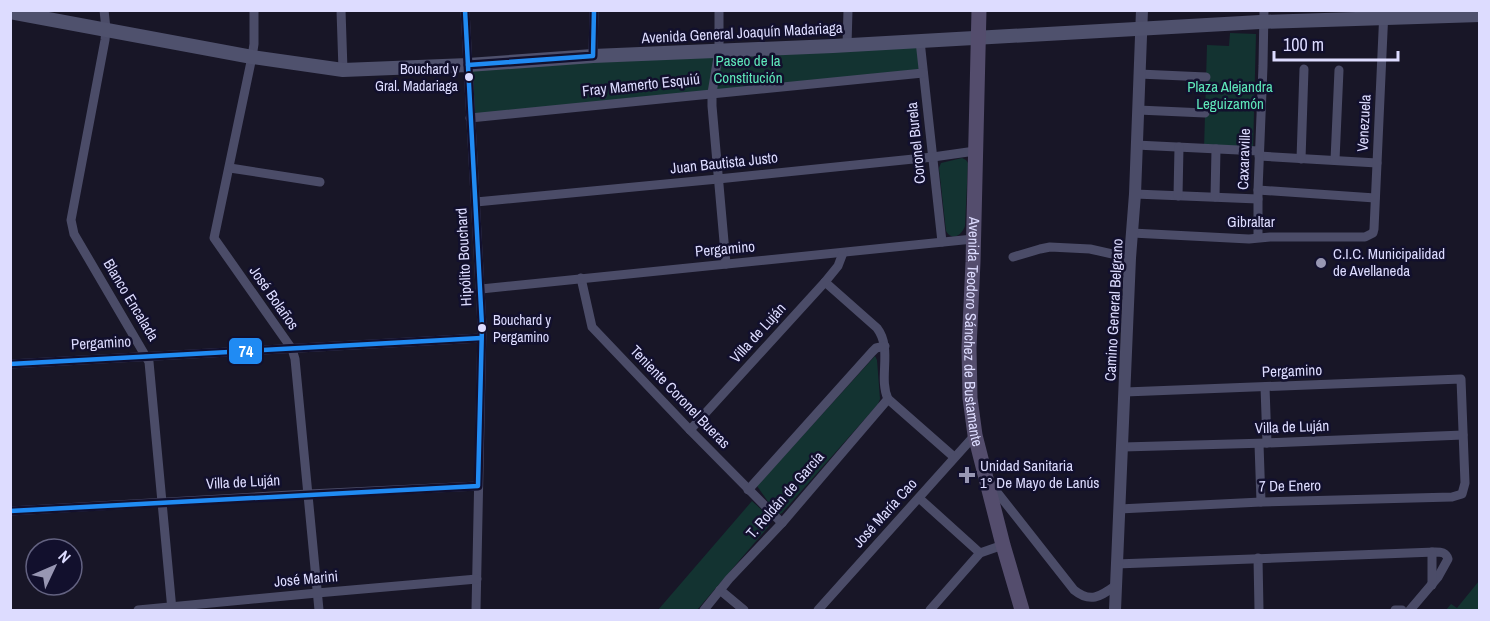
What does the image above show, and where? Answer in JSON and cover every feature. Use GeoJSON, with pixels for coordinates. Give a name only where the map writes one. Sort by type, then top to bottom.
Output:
{"type":"FeatureCollection","features":[{"type":"Feature","properties":{"kind":"main road","name":"Avenida Teodoro Sánchez de Bustamante"},"geometry":{"type":"LineString","coordinates":[[979,10],[970,398],[975,435],[1022,610]]}},
{"type":"Feature","properties":{"kind":"main road","name":"Avenida General Joaquín Madariaga"},"geometry":{"type":"LineString","coordinates":[[10,12],[252,57],[343,70],[978,38],[1141,28],[1263,16],[1479,15]]}},
{"type":"Feature","properties":{"kind":"street","name":"Blanco Encalada"},"geometry":{"type":"LineString","coordinates":[[104,10],[106,29],[71,226],[151,367],[172,609]]}},
{"type":"Feature","properties":{"kind":"street","name":"José Bolaños"},"geometry":{"type":"LineString","coordinates":[[254,10],[252,57],[214,238],[292,349],[295,359],[319,610]]}},
{"type":"Feature","properties":{"kind":"street"},"geometry":{"type":"LineString","coordinates":[[341,10],[343,70]]}},
{"type":"Feature","properties":{"kind":"street","name":"Hipólito Bouchard"},"geometry":{"type":"LineString","coordinates":[[465,10],[482,338],[476,610]]}},
{"type":"Feature","properties":{"kind":"street"},"geometry":{"type":"LineString","coordinates":[[593,56],[594,10]]}},
{"type":"Feature","properties":{"kind":"street"},"geometry":{"type":"LineString","coordinates":[[720,10],[719,51],[712,93],[726,264]]}},
{"type":"Feature","properties":{"kind":"street"},"geometry":{"type":"LineString","coordinates":[[847,45],[848,10]]}},
{"type":"Feature","properties":{"kind":"street","name":"Camino General Belgrano"},"geometry":{"type":"LineString","coordinates":[[1115,610],[1142,10]]}},
{"type":"Feature","properties":{"kind":"street","name":"Venezuela"},"geometry":{"type":"LineString","coordinates":[[1370,236],[1374,229],[1384,14]]}},
{"type":"Feature","properties":{"kind":"street","name":"Caxaraville"},"geometry":{"type":"LineString","coordinates":[[1258,237],[1263,16]]}},
{"type":"Feature","properties":{"kind":"street","name":"Coronel Burela"},"geometry":{"type":"LineString","coordinates":[[920,41],[942,242]]}},
{"type":"Feature","properties":{"kind":"street"},"geometry":{"type":"LineString","coordinates":[[1301,159],[1304,69]]}},
{"type":"Feature","properties":{"kind":"street"},"geometry":{"type":"LineString","coordinates":[[1335,160],[1339,70]]}},
{"type":"Feature","properties":{"kind":"street","name":"Fray Mamerto Esquiú"},"geometry":{"type":"LineString","coordinates":[[470,118],[923,73]]}},
{"type":"Feature","properties":{"kind":"street"},"geometry":{"type":"LineString","coordinates":[[1139,74],[1206,77]]}},
{"type":"Feature","properties":{"kind":"street"},"geometry":{"type":"LineString","coordinates":[[1138,110],[1205,113]]}},
{"type":"Feature","properties":{"kind":"street"},"geometry":{"type":"LineString","coordinates":[[1136,145],[1216,149],[1301,159],[1377,163]]}},
{"type":"Feature","properties":{"kind":"street"},"geometry":{"type":"LineString","coordinates":[[1178,196],[1179,147]]}},
{"type":"Feature","properties":{"kind":"street"},"geometry":{"type":"LineString","coordinates":[[1215,197],[1216,149]]}},
{"type":"Feature","properties":{"kind":"street","name":"Juan Bautista Justo"},"geometry":{"type":"LineString","coordinates":[[476,202],[933,157],[975,150]]}},
{"type":"Feature","properties":{"kind":"street"},"geometry":{"type":"LineString","coordinates":[[230,168],[320,182]]}},
{"type":"Feature","properties":{"kind":"street"},"geometry":{"type":"LineString","coordinates":[[1135,194],[1375,198]]}},
{"type":"Feature","properties":{"kind":"street","name":"Gibraltar"},"geometry":{"type":"LineString","coordinates":[[1132,233],[1249,238],[1370,236]]}},
{"type":"Feature","properties":{"kind":"street","name":"Pergamino"},"geometry":{"type":"LineString","coordinates":[[481,289],[973,239]]}},
{"type":"Feature","properties":{"kind":"street"},"geometry":{"type":"LineString","coordinates":[[1013,257],[1050,247],[1090,249],[1130,258]]}},
{"type":"Feature","properties":{"kind":"street","name":"Villa de Luján"},"geometry":{"type":"LineString","coordinates":[[690,430],[825,282],[838,266],[843,254]]}},
{"type":"Feature","properties":{"kind":"street","name":"Teniente Coronel Bueras"},"geometry":{"type":"LineString","coordinates":[[581,278],[592,327],[782,523]]}},
{"type":"Feature","properties":{"kind":"street"},"geometry":{"type":"LineString","coordinates":[[825,282],[877,328],[883,338],[885,386],[888,399],[954,457]]}},
{"type":"Feature","properties":{"kind":"street","name":"Pergamino"},"geometry":{"type":"LineString","coordinates":[[10,363],[482,338]]}},
{"type":"Feature","properties":{"kind":"street"},"geometry":{"type":"LineString","coordinates":[[748,490],[872,352],[876,348],[885,346]]}},
{"type":"Feature","properties":{"kind":"street","name":"Pergamino"},"geometry":{"type":"LineString","coordinates":[[1125,392],[1461,379],[1463,435]]}},
{"type":"Feature","properties":{"kind":"street"},"geometry":{"type":"LineString","coordinates":[[1261,502],[1265,387]]}},
{"type":"Feature","properties":{"kind":"street","name":"T. Roldán de García"},"geometry":{"type":"LineString","coordinates":[[704,610],[888,399]]}},
{"type":"Feature","properties":{"kind":"street","name":"José María Cao"},"geometry":{"type":"LineString","coordinates":[[818,610],[975,435]]}},
{"type":"Feature","properties":{"kind":"street","name":"Villa de Luján"},"geometry":{"type":"LineString","coordinates":[[1123,447],[1263,444],[1463,435]]}},
{"type":"Feature","properties":{"kind":"street","name":"7 De Enero"},"geometry":{"type":"LineString","coordinates":[[1119,509],[1261,502],[1452,497],[1462,494],[1465,483],[1463,435]]}},
{"type":"Feature","properties":{"kind":"street"},"geometry":{"type":"LineString","coordinates":[[986,478],[1079,595],[1092,598],[1101,596],[1115,586]]}},
{"type":"Feature","properties":{"kind":"street","name":"Villa de Luján"},"geometry":{"type":"LineString","coordinates":[[10,511],[162,501],[478,486]]}},
{"type":"Feature","properties":{"kind":"street"},"geometry":{"type":"LineString","coordinates":[[919,498],[980,553]]}},
{"type":"Feature","properties":{"kind":"street"},"geometry":{"type":"LineString","coordinates":[[930,610],[980,553],[1003,545]]}},
{"type":"Feature","properties":{"kind":"street"},"geometry":{"type":"LineString","coordinates":[[1432,552],[1432,585]]}},
{"type":"Feature","properties":{"kind":"street"},"geometry":{"type":"LineString","coordinates":[[1116,564],[1444,553],[1448,559],[1438,577],[1410,610]]}},
{"type":"Feature","properties":{"kind":"street"},"geometry":{"type":"LineString","coordinates":[[1258,558],[1259,610]]}},
{"type":"Feature","properties":{"kind":"street","name":"José Marini"},"geometry":{"type":"LineString","coordinates":[[138,610],[172,609],[477,579]]}},
{"type":"Feature","properties":{"kind":"street"},"geometry":{"type":"LineString","coordinates":[[720,590],[744,610]]}},
{"type":"Feature","properties":{"kind":"street"},"geometry":{"type":"LineString","coordinates":[[1395,610],[1402,610]]}},
{"type":"Feature","properties":{"kind":"green space","name":"Plaza Alejandra Leguizamón"},"geometry":{"type":"Polygon","coordinates":[[[1230,33],[1256,34],[1253,151],[1204,149],[1207,45],[1229,46],[1230,33]]]}},
{"type":"Feature","properties":{"kind":"green space","name":"Paseo de la Constitución"},"geometry":{"type":"Polygon","coordinates":[[[920,41],[923,73],[470,118],[468,65],[920,41]]]}},
{"type":"Feature","properties":{"kind":"green space"},"geometry":{"type":"Polygon","coordinates":[[[962,158],[968,163],[965,226],[954,237],[946,231],[939,168],[941,163],[962,158]]]}},
{"type":"Feature","properties":{"kind":"green space"},"geometry":{"type":"Polygon","coordinates":[[[875,356],[880,399],[878,404],[782,513],[776,513],[757,486],[875,356]]]}},
{"type":"Feature","properties":{"kind":"green space"},"geometry":{"type":"Polygon","coordinates":[[[752,501],[767,516],[769,526],[697,610],[658,610],[752,501]]]}},
{"type":"Feature","properties":{"kind":"green space"},"geometry":{"type":"Polygon","coordinates":[[[1479,581],[1479,610],[1446,610],[1451,604],[1457,608],[1479,581]]]}},
{"type":"Feature","properties":{"kind":"transit line","name":"74"},"geometry":{"type":"LineString","coordinates":[[10,511],[478,486],[482,326],[465,10]]}},
{"type":"Feature","properties":{"kind":"transit line","name":"74"},"geometry":{"type":"LineString","coordinates":[[468,65],[593,56],[594,10]]}},
{"type":"Feature","properties":{"kind":"transit line","name":"74"},"geometry":{"type":"LineString","coordinates":[[10,364],[481,338]]}},
{"type":"Feature","properties":{"kind":"place","name":"Bouchard y Gral. Madariaga"},"geometry":{"type":"Point","coordinates":[469,77]}},
{"type":"Feature","properties":{"kind":"place","name":"C.I.C. Municipalidad de Avellaneda"},"geometry":{"type":"Point","coordinates":[1321,263]}},
{"type":"Feature","properties":{"kind":"place","name":"Bouchard y Pergamino"},"geometry":{"type":"Point","coordinates":[482,328]}},
{"type":"Feature","properties":{"kind":"place","name":"Unidad Sanitaria 1° De Mayo de Lanús"},"geometry":{"type":"Point","coordinates":[967,475]}}]}
